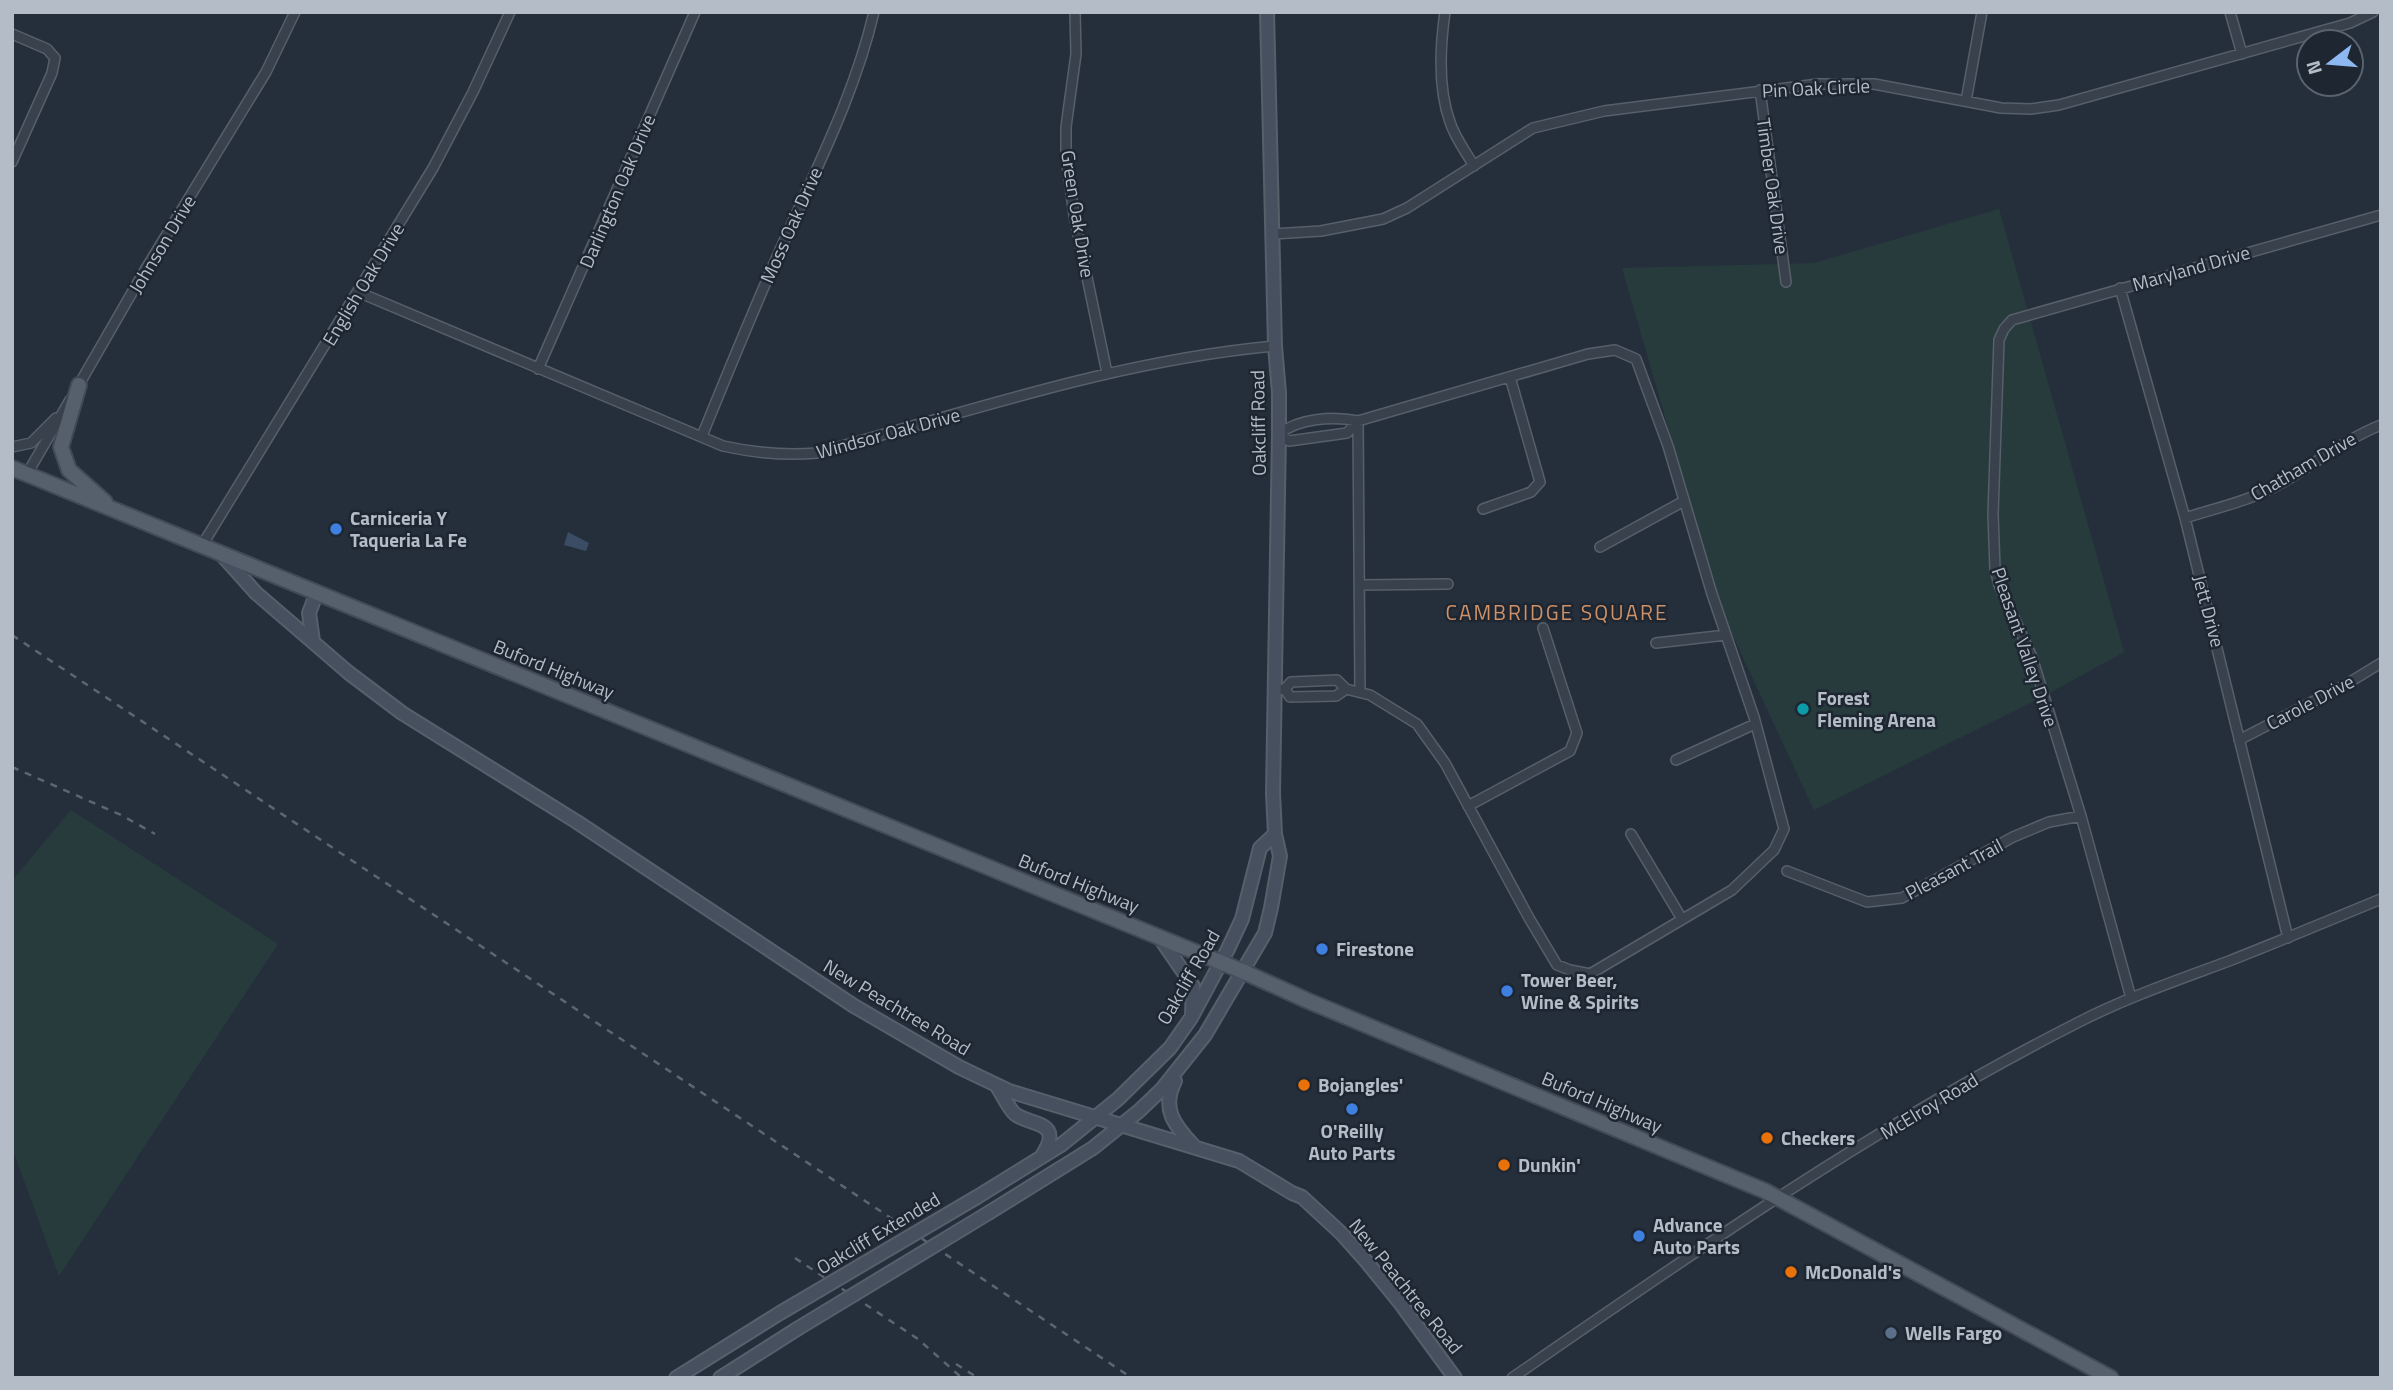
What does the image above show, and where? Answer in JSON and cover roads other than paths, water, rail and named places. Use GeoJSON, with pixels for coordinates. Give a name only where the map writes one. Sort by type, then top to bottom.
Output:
{"type":"FeatureCollection","features":[{"type":"Feature","properties":{"kind":"main road","name":"Oakcliff Road"},"geometry":{"type":"LineString","coordinates":[[1122,1124],[1139,1111],[1183,1065],[1205,1035],[1265,933],[1280,856],[1275,834],[1281,690],[1279,393],[1275,346],[1267,12]]}},
{"type":"Feature","properties":{"kind":"main road"},"geometry":{"type":"LineString","coordinates":[[79,385],[61,447],[69,470],[114,510]]}},
{"type":"Feature","properties":{"kind":"main road","name":"Buford Highway"},"geometry":{"type":"LineString","coordinates":[[12,468],[1221,962],[1777,1197],[2111,1378]]}},
{"type":"Feature","properties":{"kind":"main road","name":"New Peachtree Road"},"geometry":{"type":"LineString","coordinates":[[222,555],[257,593],[349,673],[402,713],[577,822],[854,1006],[959,1067],[996,1085],[1240,1161],[1302,1197],[1342,1234],[1366,1261],[1455,1378]]}},
{"type":"Feature","properties":{"kind":"main road"},"geometry":{"type":"LineString","coordinates":[[313,642],[309,613],[317,592]]}},
{"type":"Feature","properties":{"kind":"main road","name":"Oakcliff Road"},"geometry":{"type":"LineString","coordinates":[[1096,1116],[1118,1099],[1170,1048],[1191,1018],[1242,919],[1260,848],[1275,834]]}},
{"type":"Feature","properties":{"kind":"main road"},"geometry":{"type":"LineString","coordinates":[[1160,937],[1193,986],[1191,1018]]}},
{"type":"Feature","properties":{"kind":"main road"},"geometry":{"type":"LineString","coordinates":[[1183,1065],[1168,1095],[1170,1110],[1178,1129],[1196,1147]]}},
{"type":"Feature","properties":{"kind":"main road"},"geometry":{"type":"LineString","coordinates":[[996,1085],[1015,1114],[1043,1125],[1048,1144],[1042,1156]]}},
{"type":"Feature","properties":{"kind":"main road","name":"Oakcliff Extended"},"geometry":{"type":"LineString","coordinates":[[676,1378],[1042,1156],[1096,1116]]}},
{"type":"Feature","properties":{"kind":"main road","name":"Oakcliff Extended"},"geometry":{"type":"LineString","coordinates":[[720,1378],[1093,1148],[1122,1124]]}},
{"type":"Feature","properties":{"kind":"street","name":"Johnson Drive"},"geometry":{"type":"LineString","coordinates":[[27,474],[145,270],[266,72],[295,12]]}},
{"type":"Feature","properties":{"kind":"street","name":"English Oak Drive"},"geometry":{"type":"LineString","coordinates":[[201,547],[433,168],[473,92],[510,12]]}},
{"type":"Feature","properties":{"kind":"street","name":"Darlington Oak Drive"},"geometry":{"type":"LineString","coordinates":[[538,369],[695,12]]}},
{"type":"Feature","properties":{"kind":"street","name":"Moss Oak Drive"},"geometry":{"type":"LineString","coordinates":[[702,436],[762,290],[840,116],[860,65],[874,12]]}},
{"type":"Feature","properties":{"kind":"street","name":"Green Oak Drive"},"geometry":{"type":"LineString","coordinates":[[1075,12],[1076,54],[1066,127],[1066,156],[1074,215],[1107,373]]}},
{"type":"Feature","properties":{"kind":"street"},"geometry":{"type":"LineString","coordinates":[[1445,12],[1441,36],[1445,107],[1451,126],[1474,166]]}},
{"type":"Feature","properties":{"kind":"street"},"geometry":{"type":"LineString","coordinates":[[1966,101],[1982,12]]}},
{"type":"Feature","properties":{"kind":"street"},"geometry":{"type":"LineString","coordinates":[[2230,12],[2242,54]]}},
{"type":"Feature","properties":{"kind":"street","name":"Pin Oak Circle"},"geometry":{"type":"LineString","coordinates":[[1273,234],[1321,231],[1383,219],[1407,208],[1533,128],[1604,111],[1818,83],[1874,84],[2001,108],[2059,105],[2350,23],[2373,12]]}},
{"type":"Feature","properties":{"kind":"street"},"geometry":{"type":"LineString","coordinates":[[12,34],[47,49],[55,58],[52,72],[12,162]]}},
{"type":"Feature","properties":{"kind":"street","name":"Timber Oak Drive"},"geometry":{"type":"LineString","coordinates":[[1760,90],[1786,282]]}},
{"type":"Feature","properties":{"kind":"street","name":"Maryland Drive"},"geometry":{"type":"LineString","coordinates":[[2004,329],[2012,320],[2381,215]]}},
{"type":"Feature","properties":{"kind":"street","name":"Jett Drive"},"geometry":{"type":"LineString","coordinates":[[2120,288],[2221,656],[2288,938]]}},
{"type":"Feature","properties":{"kind":"street","name":"Windsor Oak Drive"},"geometry":{"type":"LineString","coordinates":[[358,292],[723,446],[791,456],[817,453],[1107,373],[1215,352],[1275,346]]}},
{"type":"Feature","properties":{"kind":"street","name":"Pleasant Valley Drive"},"geometry":{"type":"LineString","coordinates":[[2004,329],[1999,340],[1997,387],[1993,514],[1995,569],[1999,586],[2032,657],[2081,816],[2131,998]]}},
{"type":"Feature","properties":{"kind":"street"},"geometry":{"type":"LineString","coordinates":[[1346,689],[1336,696],[1290,697],[1281,690],[1291,682],[1337,680],[1346,689],[1370,695],[1418,723],[1445,763],[1529,919],[1557,965],[1570,970],[1590,974],[1732,890],[1774,850],[1784,829],[1755,724],[1668,446],[1636,359],[1615,350],[1601,352],[1358,421],[1340,417],[1289,425],[1279,434],[1289,441],[1347,433],[1358,421]]}},
{"type":"Feature","properties":{"kind":"street"},"geometry":{"type":"LineString","coordinates":[[1483,509],[1531,492],[1540,482],[1510,377]]}},
{"type":"Feature","properties":{"kind":"street"},"geometry":{"type":"LineString","coordinates":[[12,447],[30,443],[65,410]]}},
{"type":"Feature","properties":{"kind":"street"},"geometry":{"type":"LineString","coordinates":[[1358,421],[1360,692]]}},
{"type":"Feature","properties":{"kind":"street","name":"Chatham Drive"},"geometry":{"type":"LineString","coordinates":[[2185,518],[2249,499],[2278,485],[2360,433],[2381,425]]}},
{"type":"Feature","properties":{"kind":"street"},"geometry":{"type":"LineString","coordinates":[[1600,547],[1684,501]]}},
{"type":"Feature","properties":{"kind":"street"},"geometry":{"type":"LineString","coordinates":[[1360,585],[1448,584]]}},
{"type":"Feature","properties":{"kind":"street"},"geometry":{"type":"LineString","coordinates":[[1468,806],[1570,751],[1577,733],[1543,628]]}},
{"type":"Feature","properties":{"kind":"street"},"geometry":{"type":"LineString","coordinates":[[1656,643],[1726,635]]}},
{"type":"Feature","properties":{"kind":"street","name":"Carole Drive"},"geometry":{"type":"LineString","coordinates":[[2239,740],[2345,685],[2381,663]]}},
{"type":"Feature","properties":{"kind":"street"},"geometry":{"type":"LineString","coordinates":[[1676,760],[1755,724]]}},
{"type":"Feature","properties":{"kind":"street","name":"Pleasant Trail"},"geometry":{"type":"LineString","coordinates":[[1787,871],[1867,902],[1902,898],[2013,837],[2049,822],[2081,816]]}},
{"type":"Feature","properties":{"kind":"street"},"geometry":{"type":"LineString","coordinates":[[1631,834],[1682,919]]}},
{"type":"Feature","properties":{"kind":"street","name":"McElroy Road"},"geometry":{"type":"LineString","coordinates":[[1511,1378],[1777,1197],[2000,1064],[2131,998],[2381,899]]}},
{"type":"Feature","properties":{"kind":"water"},"geometry":{"type":"Polygon","coordinates":[[[568,532],[589,543],[586,551],[564,545],[568,532]]]}},
{"type":"Feature","properties":{"kind":"railway"},"geometry":{"type":"LineString","coordinates":[[12,635],[1132,1378]]}},
{"type":"Feature","properties":{"kind":"railway"},"geometry":{"type":"LineString","coordinates":[[12,767],[121,815],[155,834]]}},
{"type":"Feature","properties":{"kind":"railway"},"geometry":{"type":"LineString","coordinates":[[795,1258],[918,1339],[962,1378]]}},
{"type":"Feature","properties":{"kind":"railway"},"geometry":{"type":"LineString","coordinates":[[956,1364],[978,1378]]}},
{"type":"Feature","properties":{"kind":"place","name":"Carniceria Y Taqueria La Fe"},"geometry":{"type":"Point","coordinates":[336,529]}},
{"type":"Feature","properties":{"kind":"place","name":"Forest Fleming Arena"},"geometry":{"type":"Point","coordinates":[1803,709]}},
{"type":"Feature","properties":{"kind":"place","name":"Firestone"},"geometry":{"type":"Point","coordinates":[1322,949]}},
{"type":"Feature","properties":{"kind":"place","name":"Tower Beer, Wine & Spirits"},"geometry":{"type":"Point","coordinates":[1507,991]}},
{"type":"Feature","properties":{"kind":"place","name":"Bojangles'"},"geometry":{"type":"Point","coordinates":[1304,1085]}},
{"type":"Feature","properties":{"kind":"place","name":"O'Reilly Auto Parts"},"geometry":{"type":"Point","coordinates":[1352,1109]}},
{"type":"Feature","properties":{"kind":"place","name":"Checkers"},"geometry":{"type":"Point","coordinates":[1767,1138]}},
{"type":"Feature","properties":{"kind":"place","name":"Dunkin'"},"geometry":{"type":"Point","coordinates":[1504,1165]}},
{"type":"Feature","properties":{"kind":"place","name":"Advance Auto Parts"},"geometry":{"type":"Point","coordinates":[1639,1236]}},
{"type":"Feature","properties":{"kind":"place","name":"McDonald's"},"geometry":{"type":"Point","coordinates":[1791,1272]}},
{"type":"Feature","properties":{"kind":"place","name":"Wells Fargo"},"geometry":{"type":"Point","coordinates":[1891,1333]}},
{"type":"Feature","properties":{"kind":"district","name":"CAMBRIDGE SQUARE"},"geometry":{"type":"Point","coordinates":[1557,613]}}]}
